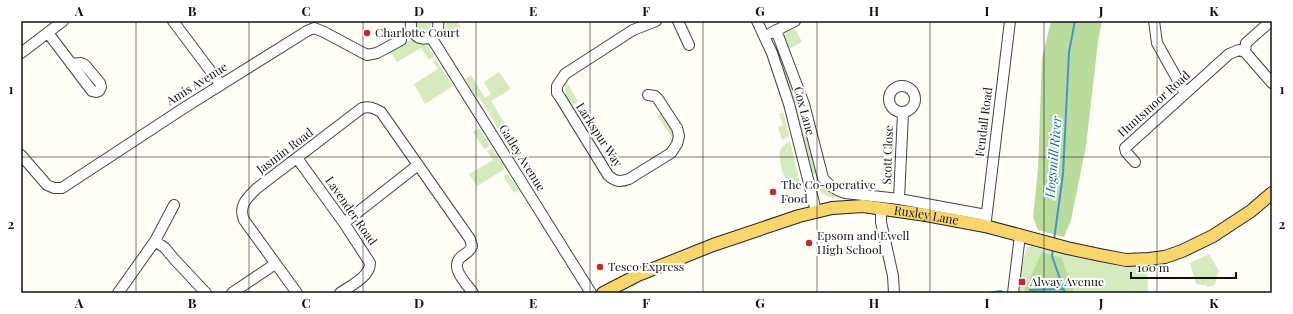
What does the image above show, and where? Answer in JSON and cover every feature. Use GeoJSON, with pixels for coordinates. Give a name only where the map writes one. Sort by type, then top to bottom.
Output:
{"type":"FeatureCollection","features":[{"type":"Feature","properties":{"kind":"main road","name":"Ruxley Lane"},"geometry":{"type":"LineString","coordinates":[[603,293],[638,274],[713,245],[816,211],[854,205],[926,215],[986,221],[1020,235],[1044,242],[1126,260],[1165,257],[1195,245],[1251,211],[1272,193]]}},
{"type":"Feature","properties":{"kind":"main road","name":"Ruxley Lane"},"geometry":{"type":"LineString","coordinates":[[1251,211],[1272,202]]}},
{"type":"Feature","properties":{"kind":"street"},"geometry":{"type":"LineString","coordinates":[[21,53],[64,21]]}},
{"type":"Feature","properties":{"kind":"street"},"geometry":{"type":"LineString","coordinates":[[173,21],[221,85]]}},
{"type":"Feature","properties":{"kind":"street"},"geometry":{"type":"LineString","coordinates":[[411,21],[412,32],[417,36],[426,39],[431,37],[437,30],[438,21]]}},
{"type":"Feature","properties":{"kind":"street","name":"Larkspur Way"},"geometry":{"type":"LineString","coordinates":[[648,95],[655,96],[677,128],[679,136],[676,147],[667,156],[629,179],[623,181],[615,180],[608,175],[557,92],[557,86],[565,74],[633,30],[652,21]]}},
{"type":"Feature","properties":{"kind":"street"},"geometry":{"type":"LineString","coordinates":[[678,21],[689,45]]}},
{"type":"Feature","properties":{"kind":"street","name":"Cox Lane"},"geometry":{"type":"LineString","coordinates":[[757,21],[779,72],[789,104],[816,211]]}},
{"type":"Feature","properties":{"kind":"street"},"geometry":{"type":"LineString","coordinates":[[764,36],[795,21]]}},
{"type":"Feature","properties":{"kind":"street","name":"Fendall Road"},"geometry":{"type":"LineString","coordinates":[[986,221],[1010,21]]}},
{"type":"Feature","properties":{"kind":"street"},"geometry":{"type":"LineString","coordinates":[[1154,21],[1157,43],[1185,92]]}},
{"type":"Feature","properties":{"kind":"street"},"geometry":{"type":"LineString","coordinates":[[1271,21],[1246,43],[1245,52],[1272,83]]}},
{"type":"Feature","properties":{"kind":"street","name":"Amis Avenue"},"geometry":{"type":"LineString","coordinates":[[21,155],[46,185],[54,188],[62,188],[187,106],[307,31],[311,25],[367,55],[377,53],[401,40]]}},
{"type":"Feature","properties":{"kind":"street","name":"Ruxley Lane"},"geometry":{"type":"LineString","coordinates":[[776,30],[804,104],[823,178],[829,185],[838,191],[845,193],[900,199],[986,221]]}},
{"type":"Feature","properties":{"kind":"street"},"geometry":{"type":"LineString","coordinates":[[48,33],[71,64]]}},
{"type":"Feature","properties":{"kind":"street","name":"Gatley Avenue"},"geometry":{"type":"LineString","coordinates":[[431,37],[591,293]]}},
{"type":"Feature","properties":{"kind":"street","name":"Huntsmoor Road"},"geometry":{"type":"LineString","coordinates":[[1135,162],[1124,148],[1185,92],[1231,53],[1239,50],[1245,52]]}},
{"type":"Feature","properties":{"kind":"street","name":"Jasmin Road"},"geometry":{"type":"LineString","coordinates":[[297,293],[244,220],[241,210],[248,197],[256,189],[362,108],[373,108],[381,112],[470,239],[472,246],[471,250],[459,259],[457,265],[458,271],[473,293]]}},
{"type":"Feature","properties":{"kind":"street","name":"Scott Close"},"geometry":{"type":"LineString","coordinates":[[900,199],[903,113]]}},
{"type":"Feature","properties":{"kind":"street","name":"Lavender Road"},"geometry":{"type":"LineString","coordinates":[[298,158],[368,258],[370,266],[367,273],[340,293]]}},
{"type":"Feature","properties":{"kind":"street"},"geometry":{"type":"LineString","coordinates":[[344,223],[418,165]]}},
{"type":"Feature","properties":{"kind":"street"},"geometry":{"type":"LineString","coordinates":[[118,293],[155,241],[174,205]]}},
{"type":"Feature","properties":{"kind":"street"},"geometry":{"type":"LineString","coordinates":[[881,208],[881,222],[893,276],[894,293]]}},
{"type":"Feature","properties":{"kind":"street"},"geometry":{"type":"LineString","coordinates":[[1013,293],[1020,235]]}},
{"type":"Feature","properties":{"kind":"street"},"geometry":{"type":"LineString","coordinates":[[155,241],[165,248],[206,293]]}},
{"type":"Feature","properties":{"kind":"street"},"geometry":{"type":"LineString","coordinates":[[232,293],[275,264]]}},
{"type":"Feature","properties":{"kind":"green space"},"geometry":{"type":"Polygon","coordinates":[[[413,21],[432,21],[432,25],[426,32],[418,31],[413,21]]]}},
{"type":"Feature","properties":{"kind":"green space"},"geometry":{"type":"Polygon","coordinates":[[[447,21],[457,21],[461,27],[442,39],[447,21]]]}},
{"type":"Feature","properties":{"kind":"green space"},"geometry":{"type":"Polygon","coordinates":[[[1051,21],[1102,21],[1098,42],[1086,146],[1071,220],[1064,237],[1038,230],[1033,217],[1038,170],[1042,58],[1051,21]]]}},
{"type":"Feature","properties":{"kind":"green space"},"geometry":{"type":"Polygon","coordinates":[[[791,25],[794,30],[796,30],[802,42],[789,49],[783,35],[785,30],[791,25]]]}},
{"type":"Feature","properties":{"kind":"green space"},"geometry":{"type":"Polygon","coordinates":[[[411,40],[427,45],[434,56],[429,60],[421,48],[397,62],[390,51],[411,40]]]}},
{"type":"Feature","properties":{"kind":"green space"},"geometry":{"type":"Polygon","coordinates":[[[779,46],[799,102],[817,172],[815,174],[812,174],[795,105],[774,48],[779,46]]]}},
{"type":"Feature","properties":{"kind":"green space"},"geometry":{"type":"Polygon","coordinates":[[[436,60],[453,86],[425,104],[414,84],[438,69],[433,62],[436,60]]]}},
{"type":"Feature","properties":{"kind":"green space"},"geometry":{"type":"Polygon","coordinates":[[[499,72],[511,89],[491,101],[507,127],[499,132],[480,99],[476,96],[465,79],[471,75],[485,98],[491,94],[484,82],[499,72]]]}},
{"type":"Feature","properties":{"kind":"green space"},"geometry":{"type":"Polygon","coordinates":[[[567,82],[578,102],[573,105],[565,91],[567,82]]]}},
{"type":"Feature","properties":{"kind":"green space"},"geometry":{"type":"Polygon","coordinates":[[[783,112],[789,136],[782,140],[778,127],[783,125],[779,114],[783,112]]]}},
{"type":"Feature","properties":{"kind":"green space"},"geometry":{"type":"Polygon","coordinates":[[[660,114],[663,115],[675,131],[674,140],[657,116],[660,114]]]}},
{"type":"Feature","properties":{"kind":"green space"},"geometry":{"type":"Polygon","coordinates":[[[479,128],[490,146],[484,149],[473,132],[479,128]]]}},
{"type":"Feature","properties":{"kind":"green space"},"geometry":{"type":"Polygon","coordinates":[[[510,132],[525,157],[517,161],[502,137],[510,132]]]}},
{"type":"Feature","properties":{"kind":"green space"},"geometry":{"type":"Polygon","coordinates":[[[790,141],[800,184],[791,183],[787,180],[781,168],[780,151],[783,146],[790,141]]]}},
{"type":"Feature","properties":{"kind":"green space"},"geometry":{"type":"Polygon","coordinates":[[[492,148],[505,169],[477,186],[469,174],[493,160],[487,151],[492,148]]]}},
{"type":"Feature","properties":{"kind":"green space"},"geometry":{"type":"Polygon","coordinates":[[[508,174],[519,190],[514,193],[503,176],[508,174]]]}},
{"type":"Feature","properties":{"kind":"green space"},"geometry":{"type":"Polygon","coordinates":[[[825,187],[847,197],[827,196],[821,192],[819,188],[825,187]]]}},
{"type":"Feature","properties":{"kind":"green space"},"geometry":{"type":"Polygon","coordinates":[[[1030,246],[1123,267],[1147,267],[1148,293],[1017,293],[1025,253],[1027,248],[1030,246]]]}},
{"type":"Feature","properties":{"kind":"green space"},"geometry":{"type":"Polygon","coordinates":[[[1042,252],[1062,258],[1074,293],[1023,293],[1042,252]]]}},
{"type":"Feature","properties":{"kind":"green space"},"geometry":{"type":"Polygon","coordinates":[[[1209,254],[1219,271],[1215,284],[1207,287],[1206,285],[1196,284],[1190,263],[1209,254]]]}},
{"type":"Feature","properties":{"kind":"waterway","name":"Hogsmill River"},"geometry":{"type":"LineString","coordinates":[[1054,240],[1063,174],[1069,52],[1075,21]]}},
{"type":"Feature","properties":{"kind":"waterway","name":"Hogsmill River"},"geometry":{"type":"LineString","coordinates":[[1053,249],[1052,256],[1065,293]]}},
{"type":"Feature","properties":{"kind":"waterway"},"geometry":{"type":"LineString","coordinates":[[1030,290],[1063,289]]}},
{"type":"Feature","properties":{"kind":"waterway"},"geometry":{"type":"LineString","coordinates":[[987,293],[1001,291]]}},
{"type":"Feature","properties":{"kind":"place","name":"Charlotte Court"},"geometry":{"type":"Point","coordinates":[367,33]}},
{"type":"Feature","properties":{"kind":"place","name":"The Co-operative Food"},"geometry":{"type":"Point","coordinates":[773,192]}},
{"type":"Feature","properties":{"kind":"place","name":"Epsom and Ewell High School"},"geometry":{"type":"Point","coordinates":[809,243]}},
{"type":"Feature","properties":{"kind":"place","name":"Tesco Express"},"geometry":{"type":"Point","coordinates":[600,267]}},
{"type":"Feature","properties":{"kind":"place","name":"Alway Avenue"},"geometry":{"type":"Point","coordinates":[1022,282]}}]}
